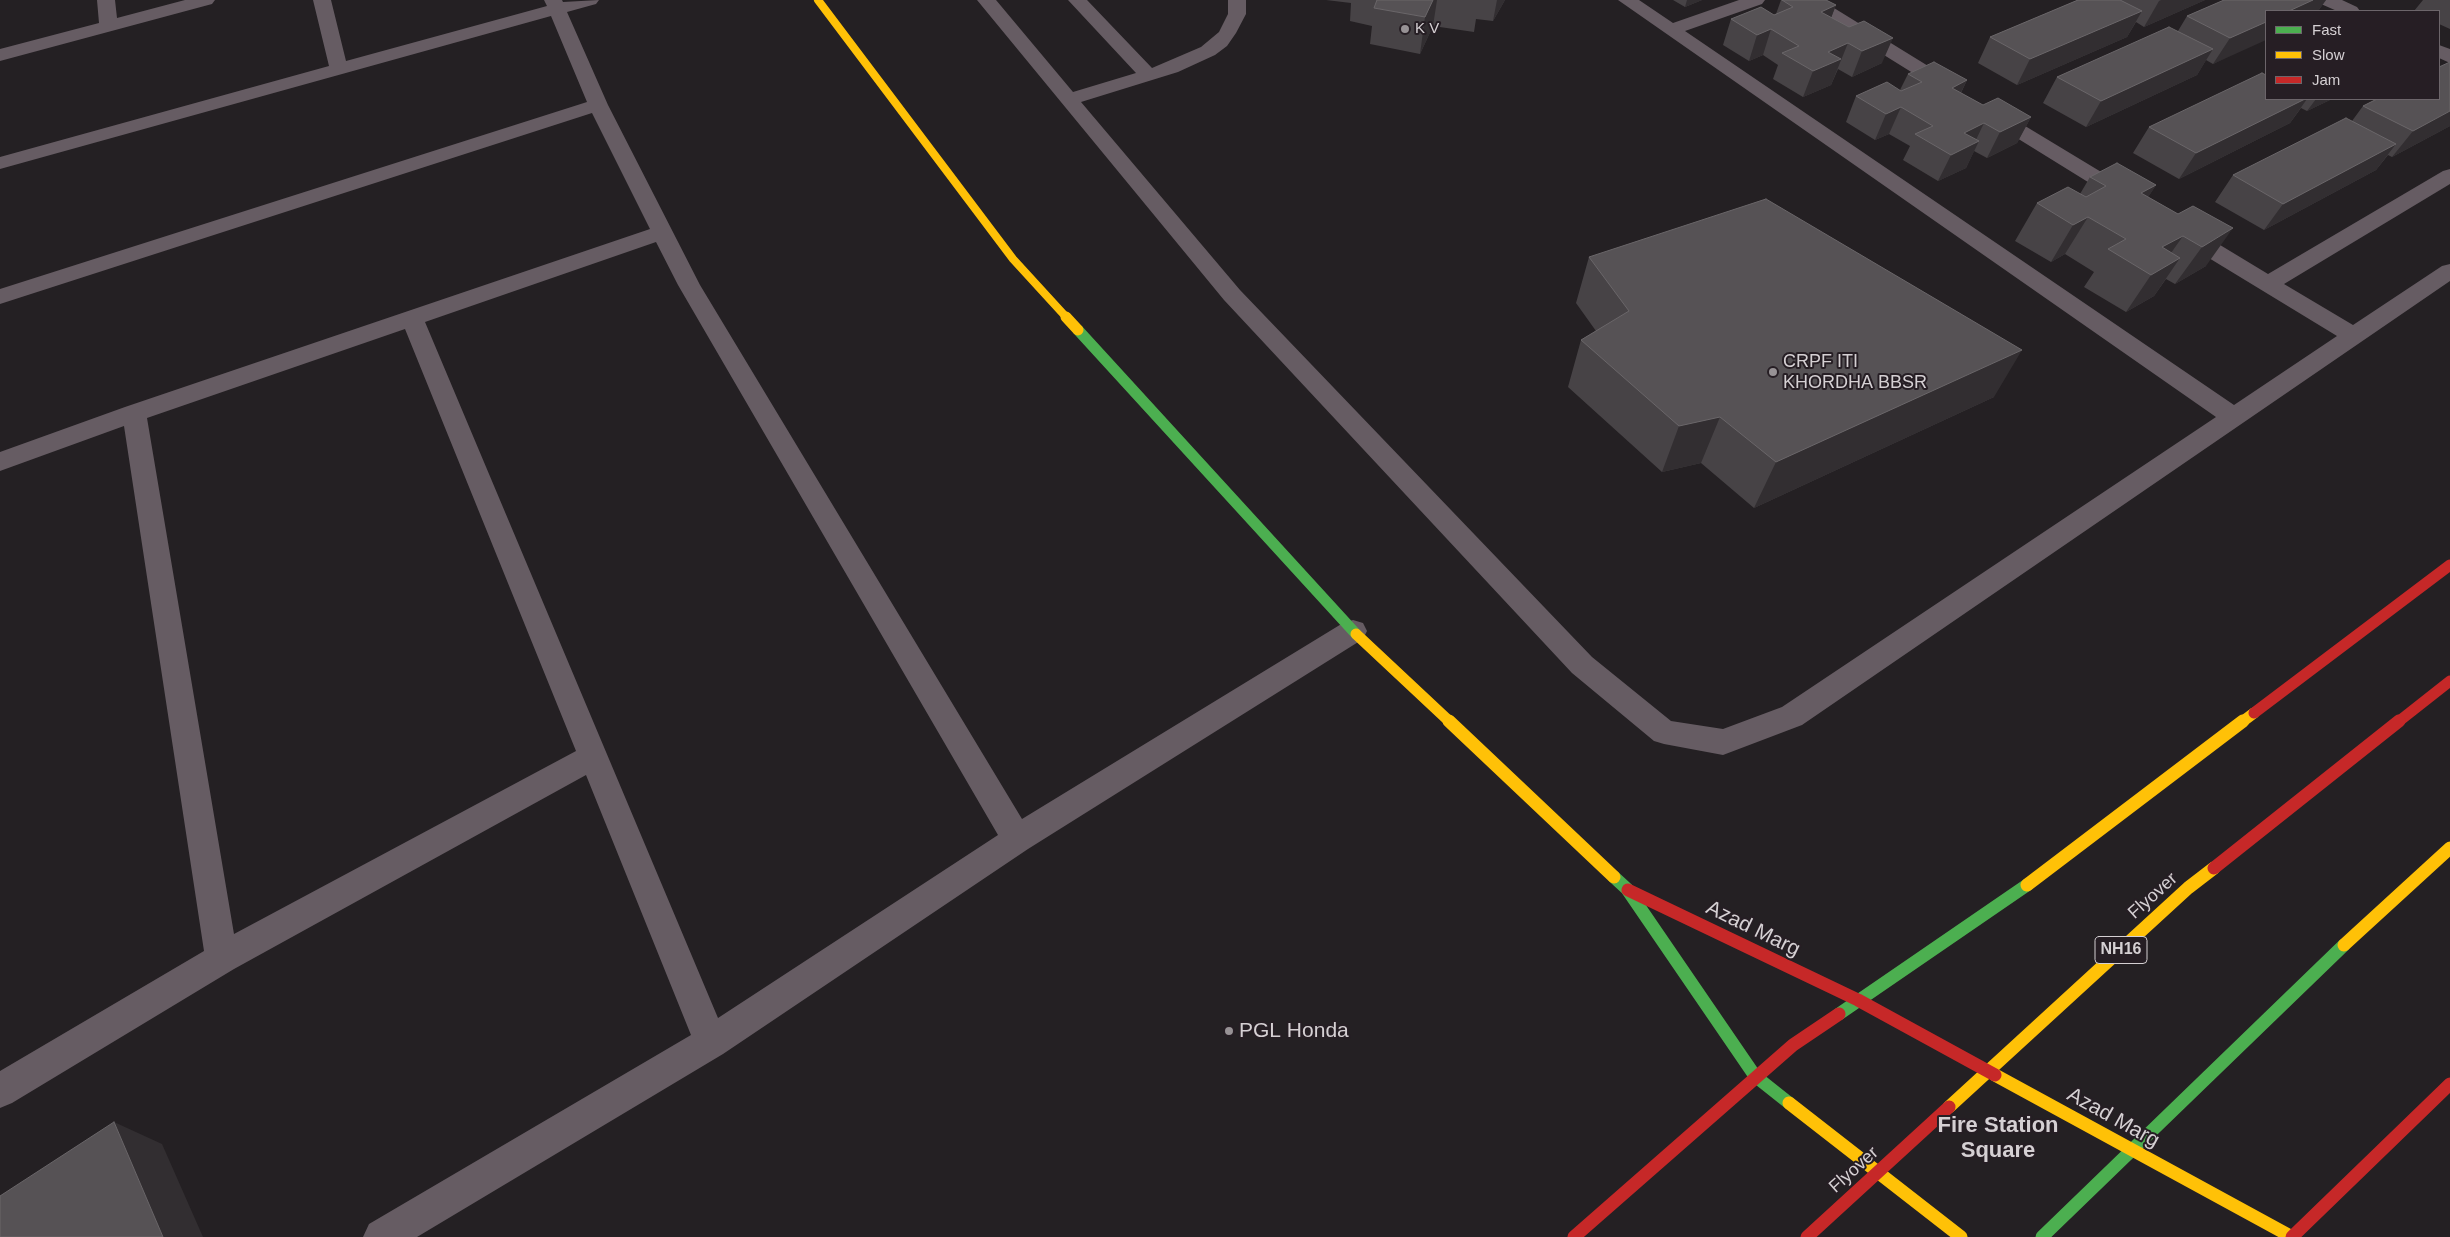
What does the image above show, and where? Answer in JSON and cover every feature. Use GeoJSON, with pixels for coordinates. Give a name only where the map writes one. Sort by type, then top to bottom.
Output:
{"type":"FeatureCollection","features":[{"type":"Feature","properties":{"kind":"main road"},"geometry":{"type":"LineString","coordinates":[[818,0],[1013,259],[1353,631],[1627,889],[1755,1076],[1961,1237]]}},
{"type":"Feature","properties":{"kind":"main road"},"geometry":{"type":"LineString","coordinates":[[1574,1237],[1793,1044],[2008,900],[2420,590],[2450,565]]}},
{"type":"Feature","properties":{"kind":"main road","name":"Flyover"},"geometry":{"type":"LineString","coordinates":[[1807,1237],[2188,888],[2450,680]]}},
{"type":"Feature","properties":{"kind":"main road"},"geometry":{"type":"LineString","coordinates":[[2042,1237],[2314,972],[2450,848]]}},
{"type":"Feature","properties":{"kind":"main road","name":"Azad Marg"},"geometry":{"type":"LineString","coordinates":[[1627,889],[1858,1000],[2292,1237]]}},
{"type":"Feature","properties":{"kind":"main road"},"geometry":{"type":"LineString","coordinates":[[2292,1237],[2450,1084]]}},
{"type":"Feature","properties":{"kind":"street"},"geometry":{"type":"LineString","coordinates":[[106,0],[108,26]]}},
{"type":"Feature","properties":{"kind":"street"},"geometry":{"type":"LineString","coordinates":[[0,55],[206,0]]}},
{"type":"Feature","properties":{"kind":"street"},"geometry":{"type":"LineString","coordinates":[[322,0],[338,70]]}},
{"type":"Feature","properties":{"kind":"street"},"geometry":{"type":"LineString","coordinates":[[0,163],[338,70],[555,4],[590,0]]}},
{"type":"Feature","properties":{"kind":"street"},"geometry":{"type":"LineString","coordinates":[[986,0],[1246,309],[1582,665],[1664,732],[1723,742],[1792,716],[2450,271]]}},
{"type":"Feature","properties":{"kind":"street"},"geometry":{"type":"LineString","coordinates":[[1077,0],[1149,75]]}},
{"type":"Feature","properties":{"kind":"street"},"geometry":{"type":"LineString","coordinates":[[1069,99],[1179,65],[1208,51],[1220,42],[1237,14],[1238,0]]}},
{"type":"Feature","properties":{"kind":"street"},"geometry":{"type":"LineString","coordinates":[[1628,0],[2233,417]]}},
{"type":"Feature","properties":{"kind":"street"},"geometry":{"type":"LineString","coordinates":[[1671,30],[1756,0]]}},
{"type":"Feature","properties":{"kind":"street"},"geometry":{"type":"LineString","coordinates":[[1808,0],[2140,205]]}},
{"type":"Feature","properties":{"kind":"street"},"geometry":{"type":"LineString","coordinates":[[2327,0],[2349,10]]}},
{"type":"Feature","properties":{"kind":"street"},"geometry":{"type":"LineString","coordinates":[[555,4],[598,106],[689,285],[1018,840]]}},
{"type":"Feature","properties":{"kind":"street"},"geometry":{"type":"LineString","coordinates":[[0,297],[598,106]]}},
{"type":"Feature","properties":{"kind":"street"},"geometry":{"type":"LineString","coordinates":[[2267,284],[2450,175]]}},
{"type":"Feature","properties":{"kind":"street"},"geometry":{"type":"LineString","coordinates":[[2165,221],[2352,336]]}},
{"type":"Feature","properties":{"kind":"street"},"geometry":{"type":"LineString","coordinates":[[0,462],[663,232]]}},
{"type":"Feature","properties":{"kind":"street"},"geometry":{"type":"LineString","coordinates":[[412,318],[711,1042]]}},
{"type":"Feature","properties":{"kind":"street"},"geometry":{"type":"LineString","coordinates":[[134,414],[222,958]]}},
{"type":"Feature","properties":{"kind":"street"},"geometry":{"type":"LineString","coordinates":[[382,1237],[711,1042],[1018,840],[1353,631]]}},
{"type":"Feature","properties":{"kind":"street"},"geometry":{"type":"LineString","coordinates":[[0,1091],[222,958],[594,756]]}},
{"type":"Feature","properties":{"kind":"building"},"geometry":{"type":"Polygon","coordinates":[[[1377,0],[1433,0],[1425,17],[1374,8],[1377,0]]]}},
{"type":"Feature","properties":{"kind":"building"},"geometry":{"type":"Polygon","coordinates":[[[1782,0],[1826,0],[1836,5],[1821,12],[1849,27],[1864,21],[1893,38],[1862,51],[1848,43],[1828,52],[1841,59],[1813,71],[1782,53],[1799,46],[1771,29],[1757,35],[1731,19],[1761,7],[1774,15],[1793,7],[1782,0]]]}},
{"type":"Feature","properties":{"kind":"building"},"geometry":{"type":"Polygon","coordinates":[[[2078,0],[2120,0],[2142,11],[2030,59],[1990,37],[2078,0]]]}},
{"type":"Feature","properties":{"kind":"building"},"geometry":{"type":"Polygon","coordinates":[[[2224,0],[2313,0],[2291,10],[2265,10],[2265,22],[2230,38],[2187,16],[2224,0]]]}},
{"type":"Feature","properties":{"kind":"building"},"geometry":{"type":"Polygon","coordinates":[[[2169,27],[2213,49],[2101,101],[2057,77],[2169,27]]]}},
{"type":"Feature","properties":{"kind":"building"},"geometry":{"type":"Polygon","coordinates":[[[1934,62],[1967,80],[1952,88],[1983,105],[1998,98],[2031,117],[2000,132],[1984,123],[1964,133],[1979,141],[1951,155],[1915,134],[1933,126],[1901,107],[1886,114],[1856,96],[1887,82],[1901,91],[1922,82],[1908,74],[1934,62]]]}},
{"type":"Feature","properties":{"kind":"building"},"geometry":{"type":"Polygon","coordinates":[[[2450,62],[2450,111],[2413,131],[2363,106],[2375,100],[2440,100],[2440,67],[2450,62]]]}},
{"type":"Feature","properties":{"kind":"building"},"geometry":{"type":"Polygon","coordinates":[[[2262,73],[2265,74],[2265,100],[2303,100],[2196,153],[2149,127],[2262,73]]]}},
{"type":"Feature","properties":{"kind":"building"},"geometry":{"type":"Polygon","coordinates":[[[2346,118],[2396,144],[2283,204],[2233,175],[2346,118]]]}},
{"type":"Feature","properties":{"kind":"building"},"geometry":{"type":"Polygon","coordinates":[[[2117,163],[2156,185],[2141,193],[2178,214],[2193,206],[2233,228],[2202,247],[2183,236],[2162,247],[2180,258],[2151,275],[2108,249],[2126,239],[2088,217],[2073,225],[2037,203],[2068,187],[2086,197],[2106,186],[2090,177],[2117,163]]]}},
{"type":"Feature","properties":{"kind":"building","name":"CRPF ITI KHORDHA BBSR"},"geometry":{"type":"Polygon","coordinates":[[[1766,199],[2022,350],[1776,462],[1720,417],[1679,426],[1581,340],[1629,311],[1589,257],[1766,199]]]}},
{"type":"Feature","properties":{"kind":"building"},"geometry":{"type":"Polygon","coordinates":[[[114,1122],[163,1237],[0,1237],[0,1196],[114,1122]]]}},
{"type":"Feature","properties":{"kind":"traffic: fast"},"geometry":{"type":"LineString","coordinates":[[1078,330],[1356,634]]}},
{"type":"Feature","properties":{"kind":"traffic: fast"},"geometry":{"type":"LineString","coordinates":[[1614,877],[1627,889],[1755,1076],[1789,1103]]}},
{"type":"Feature","properties":{"kind":"traffic: fast"},"geometry":{"type":"LineString","coordinates":[[1839,1014],[2027,885]]}},
{"type":"Feature","properties":{"kind":"traffic: fast"},"geometry":{"type":"LineString","coordinates":[[2042,1237],[2344,945]]}},
{"type":"Feature","properties":{"kind":"traffic: slow"},"geometry":{"type":"LineString","coordinates":[[818,0],[1013,259],[1078,330]]}},
{"type":"Feature","properties":{"kind":"traffic: slow"},"geometry":{"type":"LineString","coordinates":[[1356,634],[1614,877]]}},
{"type":"Feature","properties":{"kind":"traffic: slow"},"geometry":{"type":"LineString","coordinates":[[2027,885],[2254,713]]}},
{"type":"Feature","properties":{"kind":"traffic: slow"},"geometry":{"type":"LineString","coordinates":[[2344,945],[2450,848]]}},
{"type":"Feature","properties":{"kind":"traffic: slow"},"geometry":{"type":"LineString","coordinates":[[1949,1107],[2188,888],[2214,868]]}},
{"type":"Feature","properties":{"kind":"traffic: slow"},"geometry":{"type":"LineString","coordinates":[[1995,1075],[2292,1237]]}},
{"type":"Feature","properties":{"kind":"traffic: slow"},"geometry":{"type":"LineString","coordinates":[[1789,1103],[1961,1237]]}},
{"type":"Feature","properties":{"kind":"traffic: jam"},"geometry":{"type":"LineString","coordinates":[[2254,713],[2450,565]]}},
{"type":"Feature","properties":{"kind":"traffic: jam"},"geometry":{"type":"LineString","coordinates":[[2214,868],[2450,681]]}},
{"type":"Feature","properties":{"kind":"traffic: jam"},"geometry":{"type":"LineString","coordinates":[[1628,890],[1858,1000],[1995,1075]]}},
{"type":"Feature","properties":{"kind":"traffic: jam"},"geometry":{"type":"LineString","coordinates":[[1574,1237],[1793,1045],[1839,1014]]}},
{"type":"Feature","properties":{"kind":"traffic: jam"},"geometry":{"type":"LineString","coordinates":[[2292,1237],[2450,1084]]}},
{"type":"Feature","properties":{"kind":"traffic: jam"},"geometry":{"type":"LineString","coordinates":[[1807,1237],[1949,1107]]}},
{"type":"Feature","properties":{"kind":"place","name":"K V"},"geometry":{"type":"Point","coordinates":[1405,29]}},
{"type":"Feature","properties":{"kind":"place","name":"CRPF ITI KHORDHA BBSR"},"geometry":{"type":"Point","coordinates":[1773,372]}},
{"type":"Feature","properties":{"kind":"place","name":"PGL Honda"},"geometry":{"type":"Point","coordinates":[1229,1031]}},
{"type":"Feature","properties":{"kind":"district","name":"Fire Station Square"},"geometry":{"type":"Point","coordinates":[1998,1138]}}]}
